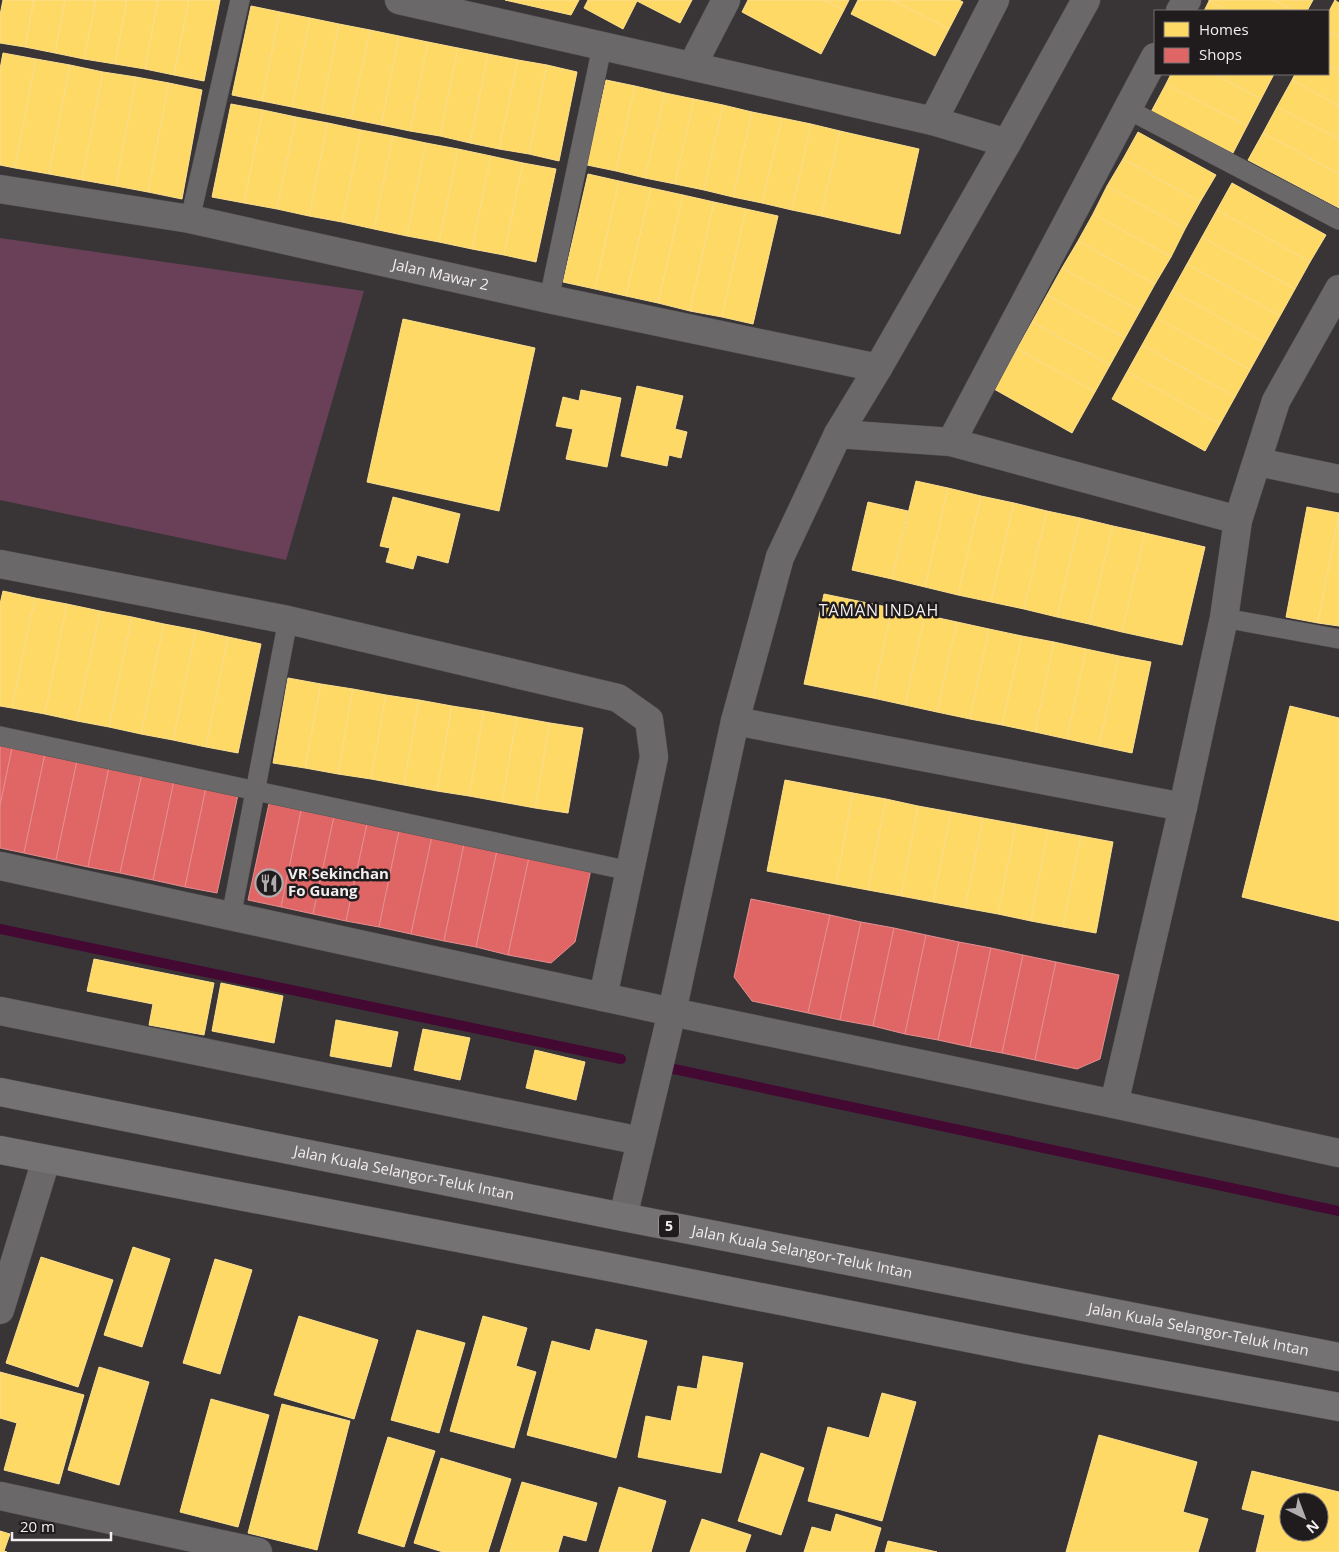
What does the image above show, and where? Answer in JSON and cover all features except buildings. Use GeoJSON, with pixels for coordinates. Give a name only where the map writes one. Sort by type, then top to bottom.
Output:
{"type":"FeatureCollection","features":[{"type":"Feature","properties":{"kind":"highway","name":"Jalan Kuala Selangor-Teluk Intan"},"geometry":{"type":"LineString","coordinates":[[0,1092],[622,1217],[1339,1357]]}},
{"type":"Feature","properties":{"kind":"highway"},"geometry":{"type":"LineString","coordinates":[[0,1150],[1038,1351],[1339,1407]]}},
{"type":"Feature","properties":{"kind":"street"},"geometry":{"type":"LineString","coordinates":[[399,0],[445,5],[602,47],[933,121],[1007,143]]}},
{"type":"Feature","properties":{"kind":"street"},"geometry":{"type":"LineString","coordinates":[[692,66],[726,0]]}},
{"type":"Feature","properties":{"kind":"street"},"geometry":{"type":"LineString","coordinates":[[933,121],[995,0]]}},
{"type":"Feature","properties":{"kind":"street"},"geometry":{"type":"LineString","coordinates":[[622,1217],[672,1012],[735,721],[780,557],[838,434],[1007,143],[1086,0]]}},
{"type":"Feature","properties":{"kind":"street"},"geometry":{"type":"LineString","coordinates":[[951,442],[1154,59]]}},
{"type":"Feature","properties":{"kind":"street","name":"Jalan Mawar 2"},"geometry":{"type":"LineString","coordinates":[[0,189],[190,219],[549,299],[878,368]]}},
{"type":"Feature","properties":{"kind":"street"},"geometry":{"type":"LineString","coordinates":[[1114,1104],[1183,807],[1224,618],[1238,520],[1276,401],[1339,289]]}},
{"type":"Feature","properties":{"kind":"street"},"geometry":{"type":"LineString","coordinates":[[838,434],[951,442],[1238,520]]}},
{"type":"Feature","properties":{"kind":"street"},"geometry":{"type":"LineString","coordinates":[[1258,462],[1339,479]]}},
{"type":"Feature","properties":{"kind":"street"},"geometry":{"type":"LineString","coordinates":[[0,564],[288,620],[618,698],[649,720],[654,757],[604,997]]}},
{"type":"Feature","properties":{"kind":"street"},"geometry":{"type":"LineString","coordinates":[[735,721],[1183,807]]}},
{"type":"Feature","properties":{"kind":"street"},"geometry":{"type":"LineString","coordinates":[[0,866],[672,1012],[1339,1153]]}},
{"type":"Feature","properties":{"kind":"street"},"geometry":{"type":"LineString","coordinates":[[0,1011],[641,1141]]}},
{"type":"Feature","properties":{"kind":"street"},"geometry":{"type":"LineString","coordinates":[[0,1310],[46,1160]]}},
{"type":"Feature","properties":{"kind":"street"},"geometry":{"type":"LineString","coordinates":[[0,1496],[258,1552]]}},
{"type":"Feature","properties":{"kind":"lane"},"geometry":{"type":"LineString","coordinates":[[190,219],[240,0]]}},
{"type":"Feature","properties":{"kind":"lane"},"geometry":{"type":"LineString","coordinates":[[549,299],[602,47]]}},
{"type":"Feature","properties":{"kind":"lane"},"geometry":{"type":"LineString","coordinates":[[1127,109],[1339,220]]}},
{"type":"Feature","properties":{"kind":"lane"},"geometry":{"type":"LineString","coordinates":[[1224,618],[1339,639]]}},
{"type":"Feature","properties":{"kind":"lane"},"geometry":{"type":"LineString","coordinates":[[231,916],[288,620]]}},
{"type":"Feature","properties":{"kind":"lane"},"geometry":{"type":"LineString","coordinates":[[0,736],[630,871]]}},
{"type":"Feature","properties":{"kind":"shaded area"},"geometry":{"type":"Polygon","coordinates":[[[0,238],[364,291],[286,560],[0,500],[0,238]]]}},
{"type":"Feature","properties":{"kind":"waterway"},"geometry":{"type":"LineString","coordinates":[[0,929],[621,1059]]}},
{"type":"Feature","properties":{"kind":"waterway"},"geometry":{"type":"LineString","coordinates":[[674,1069],[1339,1211]]}},
{"type":"Feature","properties":{"kind":"place","name":"VR Sekinchan Fo Guang"},"geometry":{"type":"Point","coordinates":[269,883]}},
{"type":"Feature","properties":{"kind":"district","name":"TAMAN INDAH"},"geometry":{"type":"Point","coordinates":[879,610]}}]}
